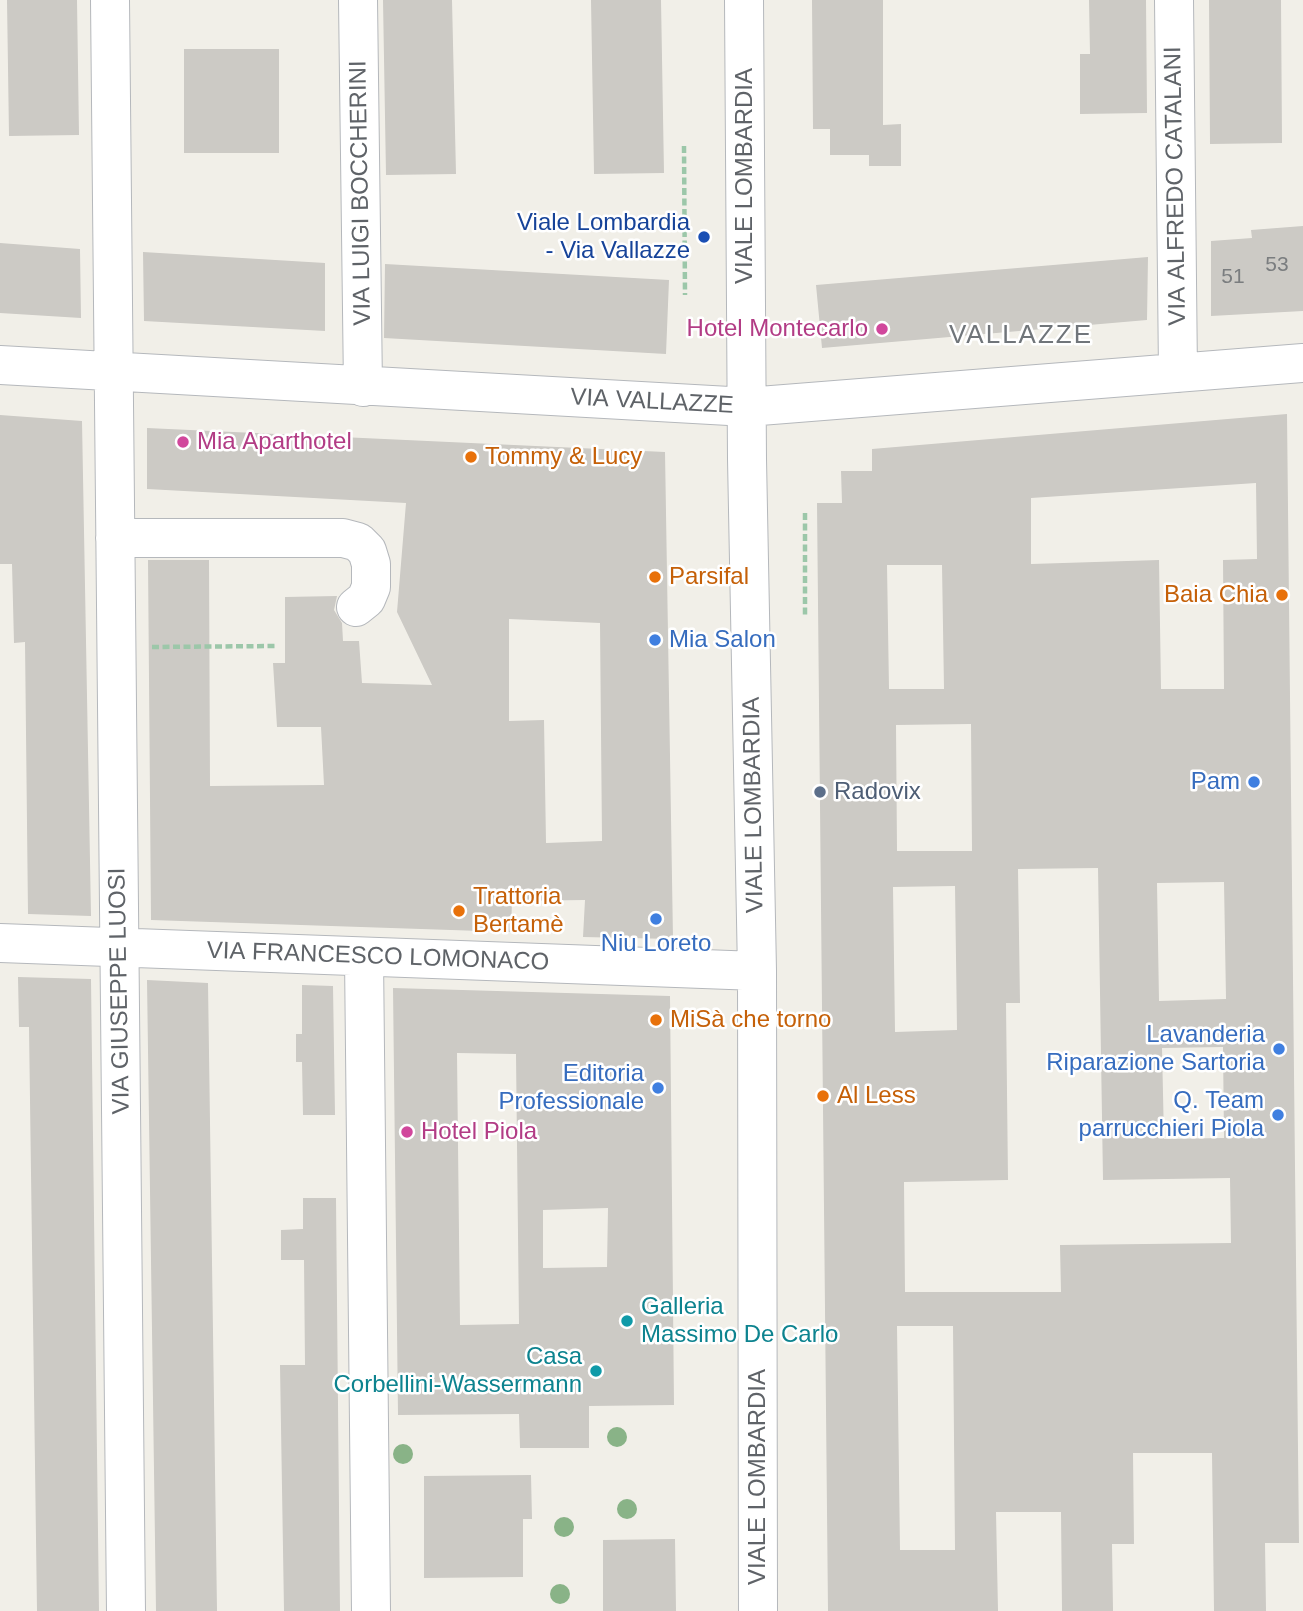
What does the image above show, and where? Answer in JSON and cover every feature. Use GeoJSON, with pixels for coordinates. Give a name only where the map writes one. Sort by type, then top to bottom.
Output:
{"type":"FeatureCollection","features":[{"type":"Feature","properties":{"kind":"street","name":"VIA GIUSEPPE LUOSI"},"geometry":{"type":"LineString","coordinates":[[110,0],[126,1611]]}},
{"type":"Feature","properties":{"kind":"street","name":"VIA LUIGI BOCCHERINI"},"geometry":{"type":"LineString","coordinates":[[358,0],[363,387]]}},
{"type":"Feature","properties":{"kind":"street","name":"VIALE LOMBARDIA"},"geometry":{"type":"LineString","coordinates":[[744,0],[747,407],[757,971],[758,1611]]}},
{"type":"Feature","properties":{"kind":"street","name":"VIA ALFREDO CATALANI"},"geometry":{"type":"LineString","coordinates":[[1174,0],[1178,373]]}},
{"type":"Feature","properties":{"kind":"street","name":"VIA VALLAZZE"},"geometry":{"type":"LineString","coordinates":[[0,365],[747,407],[1303,363]]}},
{"type":"Feature","properties":{"kind":"street"},"geometry":{"type":"LineString","coordinates":[[115,538],[343,538],[358,542],[367,551],[371,564],[371,587],[366,599],[356,607]]}},
{"type":"Feature","properties":{"kind":"street","name":"VIA FRANCESCO LOMONACO"},"geometry":{"type":"LineString","coordinates":[[0,943],[757,971]]}},
{"type":"Feature","properties":{"kind":"street"},"geometry":{"type":"LineString","coordinates":[[364,957],[371,1611]]}},
{"type":"Feature","properties":{"kind":"path"},"geometry":{"type":"LineString","coordinates":[[684,146],[685,295]]}},
{"type":"Feature","properties":{"kind":"path"},"geometry":{"type":"LineString","coordinates":[[804,513],[805,618]]}},
{"type":"Feature","properties":{"kind":"path"},"geometry":{"type":"LineString","coordinates":[[116,647],[277,646]]}},
{"type":"Feature","properties":{"kind":"building"},"geometry":{"type":"Polygon","coordinates":[[[7,0],[77,0],[79,135],[9,136],[7,0]]]}},
{"type":"Feature","properties":{"kind":"building"},"geometry":{"type":"Polygon","coordinates":[[[383,0],[452,0],[456,174],[386,175],[383,0]]]}},
{"type":"Feature","properties":{"kind":"building"},"geometry":{"type":"Polygon","coordinates":[[[591,0],[661,0],[664,173],[594,174],[591,0]]]}},
{"type":"Feature","properties":{"kind":"building"},"geometry":{"type":"Polygon","coordinates":[[[812,0],[883,0],[883,125],[901,124],[901,166],[869,166],[869,155],[830,155],[830,129],[813,129],[812,0]]]}},
{"type":"Feature","properties":{"kind":"building"},"geometry":{"type":"Polygon","coordinates":[[[1089,0],[1146,0],[1147,113],[1080,114],[1080,54],[1090,54],[1089,0]]]}},
{"type":"Feature","properties":{"kind":"building"},"geometry":{"type":"Polygon","coordinates":[[[1209,0],[1281,0],[1282,143],[1210,144],[1209,0]]]}},
{"type":"Feature","properties":{"kind":"building"},"geometry":{"type":"Polygon","coordinates":[[[184,49],[279,49],[279,153],[184,153],[184,49]]]}},
{"type":"Feature","properties":{"kind":"building"},"geometry":{"type":"Polygon","coordinates":[[[1303,226],[1303,311],[1211,316],[1211,241],[1252,238],[1251,230],[1303,226]]]}},
{"type":"Feature","properties":{"kind":"building"},"geometry":{"type":"Polygon","coordinates":[[[0,243],[80,249],[81,318],[0,313],[0,243]]]}},
{"type":"Feature","properties":{"kind":"building"},"geometry":{"type":"Polygon","coordinates":[[[143,252],[325,263],[325,331],[144,321],[143,252]]]}},
{"type":"Feature","properties":{"kind":"building"},"geometry":{"type":"Polygon","coordinates":[[[1148,257],[1147,320],[822,348],[816,285],[1148,257]]]}},
{"type":"Feature","properties":{"kind":"building"},"geometry":{"type":"Polygon","coordinates":[[[385,264],[669,280],[666,354],[384,338],[385,264]]]}},
{"type":"Feature","properties":{"kind":"building"},"geometry":{"type":"Polygon","coordinates":[[[1287,414],[1299,1543],[1265,1543],[1266,1611],[1214,1611],[1212,1453],[1133,1453],[1134,1544],[1112,1544],[1113,1611],[1062,1611],[1061,1512],[996,1512],[998,1611],[828,1611],[817,503],[842,503],[841,471],[872,471],[872,449],[1287,414]],[[1256,483],[1031,498],[1031,564],[1159,560],[1161,689],[1224,689],[1223,560],[1257,559],[1256,483]],[[887,565],[889,689],[944,689],[942,565],[887,565]],[[971,724],[896,725],[897,851],[972,851],[971,724]],[[1098,868],[1018,869],[1020,1003],[1006,1003],[1008,1180],[904,1182],[905,1292],[1061,1292],[1060,1245],[1231,1243],[1230,1178],[1103,1180],[1098,868]],[[1224,882],[1157,883],[1159,1001],[1226,999],[1224,882]],[[955,886],[893,887],[895,1032],[957,1030],[955,886]],[[1223,1047],[1162,1048],[1164,1139],[1224,1138],[1223,1047]],[[897,1326],[900,1550],[955,1550],[953,1326],[897,1326]]]}},
{"type":"Feature","properties":{"kind":"building"},"geometry":{"type":"Polygon","coordinates":[[[0,415],[82,421],[91,916],[28,914],[25,642],[14,643],[12,564],[0,564],[0,415]]]}},
{"type":"Feature","properties":{"kind":"building"},"geometry":{"type":"Polygon","coordinates":[[[147,428],[665,452],[673,939],[583,937],[585,900],[512,901],[511,932],[151,920],[148,560],[209,560],[210,786],[324,785],[321,727],[277,727],[273,663],[285,663],[285,597],[337,596],[334,610],[342,623],[343,641],[359,641],[362,683],[432,685],[397,612],[406,503],[147,489],[147,428]],[[509,619],[509,721],[544,720],[546,843],[602,841],[600,623],[509,619]]]}},
{"type":"Feature","properties":{"kind":"building"},"geometry":{"type":"Polygon","coordinates":[[[18,977],[91,979],[99,1611],[37,1611],[29,1027],[19,1027],[18,977]]]}},
{"type":"Feature","properties":{"kind":"building"},"geometry":{"type":"Polygon","coordinates":[[[147,980],[208,983],[217,1611],[156,1611],[147,980]]]}},
{"type":"Feature","properties":{"kind":"building"},"geometry":{"type":"Polygon","coordinates":[[[302,985],[333,986],[335,1115],[303,1115],[302,1062],[296,1062],[296,1034],[302,1034],[302,985]]]}},
{"type":"Feature","properties":{"kind":"building"},"geometry":{"type":"Polygon","coordinates":[[[393,988],[670,996],[674,1405],[589,1406],[589,1448],[520,1448],[519,1414],[398,1415],[393,988]],[[457,1053],[460,1325],[519,1324],[516,1054],[457,1053]],[[608,1208],[543,1210],[543,1268],[607,1267],[608,1208]]]}},
{"type":"Feature","properties":{"kind":"building"},"geometry":{"type":"Polygon","coordinates":[[[303,1198],[336,1198],[340,1611],[284,1611],[280,1365],[305,1365],[304,1260],[281,1260],[281,1230],[303,1229],[303,1198]]]}},
{"type":"Feature","properties":{"kind":"building"},"geometry":{"type":"Polygon","coordinates":[[[531,1475],[532,1519],[523,1519],[523,1577],[424,1578],[424,1476],[531,1475]]]}},
{"type":"Feature","properties":{"kind":"building"},"geometry":{"type":"Polygon","coordinates":[[[675,1539],[676,1611],[603,1611],[603,1540],[675,1539]]]}},
{"type":"Feature","properties":{"kind":"place","name":"Viale Lombardia - Via Vallazze"},"geometry":{"type":"Point","coordinates":[704,237]}},
{"type":"Feature","properties":{"kind":"place","name":"Hotel Montecarlo"},"geometry":{"type":"Point","coordinates":[882,329]}},
{"type":"Feature","properties":{"kind":"place","name":"Mia Aparthotel"},"geometry":{"type":"Point","coordinates":[183,442]}},
{"type":"Feature","properties":{"kind":"place","name":"Tommy & Lucy"},"geometry":{"type":"Point","coordinates":[471,457]}},
{"type":"Feature","properties":{"kind":"place","name":"Parsifal"},"geometry":{"type":"Point","coordinates":[655,577]}},
{"type":"Feature","properties":{"kind":"place","name":"Baia Chia"},"geometry":{"type":"Point","coordinates":[1282,595]}},
{"type":"Feature","properties":{"kind":"place","name":"Mia Salon"},"geometry":{"type":"Point","coordinates":[655,640]}},
{"type":"Feature","properties":{"kind":"place","name":"Pam"},"geometry":{"type":"Point","coordinates":[1254,782]}},
{"type":"Feature","properties":{"kind":"place","name":"Radovix"},"geometry":{"type":"Point","coordinates":[820,792]}},
{"type":"Feature","properties":{"kind":"place","name":"Trattoria Bertamè"},"geometry":{"type":"Point","coordinates":[459,911]}},
{"type":"Feature","properties":{"kind":"place","name":"Niu Loreto"},"geometry":{"type":"Point","coordinates":[656,919]}},
{"type":"Feature","properties":{"kind":"place","name":"MiSà che torno"},"geometry":{"type":"Point","coordinates":[656,1020]}},
{"type":"Feature","properties":{"kind":"place","name":"Lavanderia Riparazione Sartoria"},"geometry":{"type":"Point","coordinates":[1279,1049]}},
{"type":"Feature","properties":{"kind":"place","name":"Editoria Professionale"},"geometry":{"type":"Point","coordinates":[658,1088]}},
{"type":"Feature","properties":{"kind":"place","name":"Al Less"},"geometry":{"type":"Point","coordinates":[823,1096]}},
{"type":"Feature","properties":{"kind":"place","name":"Q. Team parrucchieri Piola"},"geometry":{"type":"Point","coordinates":[1278,1115]}},
{"type":"Feature","properties":{"kind":"place","name":"Hotel Piola"},"geometry":{"type":"Point","coordinates":[407,1132]}},
{"type":"Feature","properties":{"kind":"place","name":"Galleria Massimo De Carlo"},"geometry":{"type":"Point","coordinates":[627,1321]}},
{"type":"Feature","properties":{"kind":"place","name":"Casa Corbellini-Wassermann"},"geometry":{"type":"Point","coordinates":[596,1371]}},
{"type":"Feature","properties":{"kind":"district","name":"VALLAZZE"},"geometry":{"type":"Point","coordinates":[1021,336]}}]}
